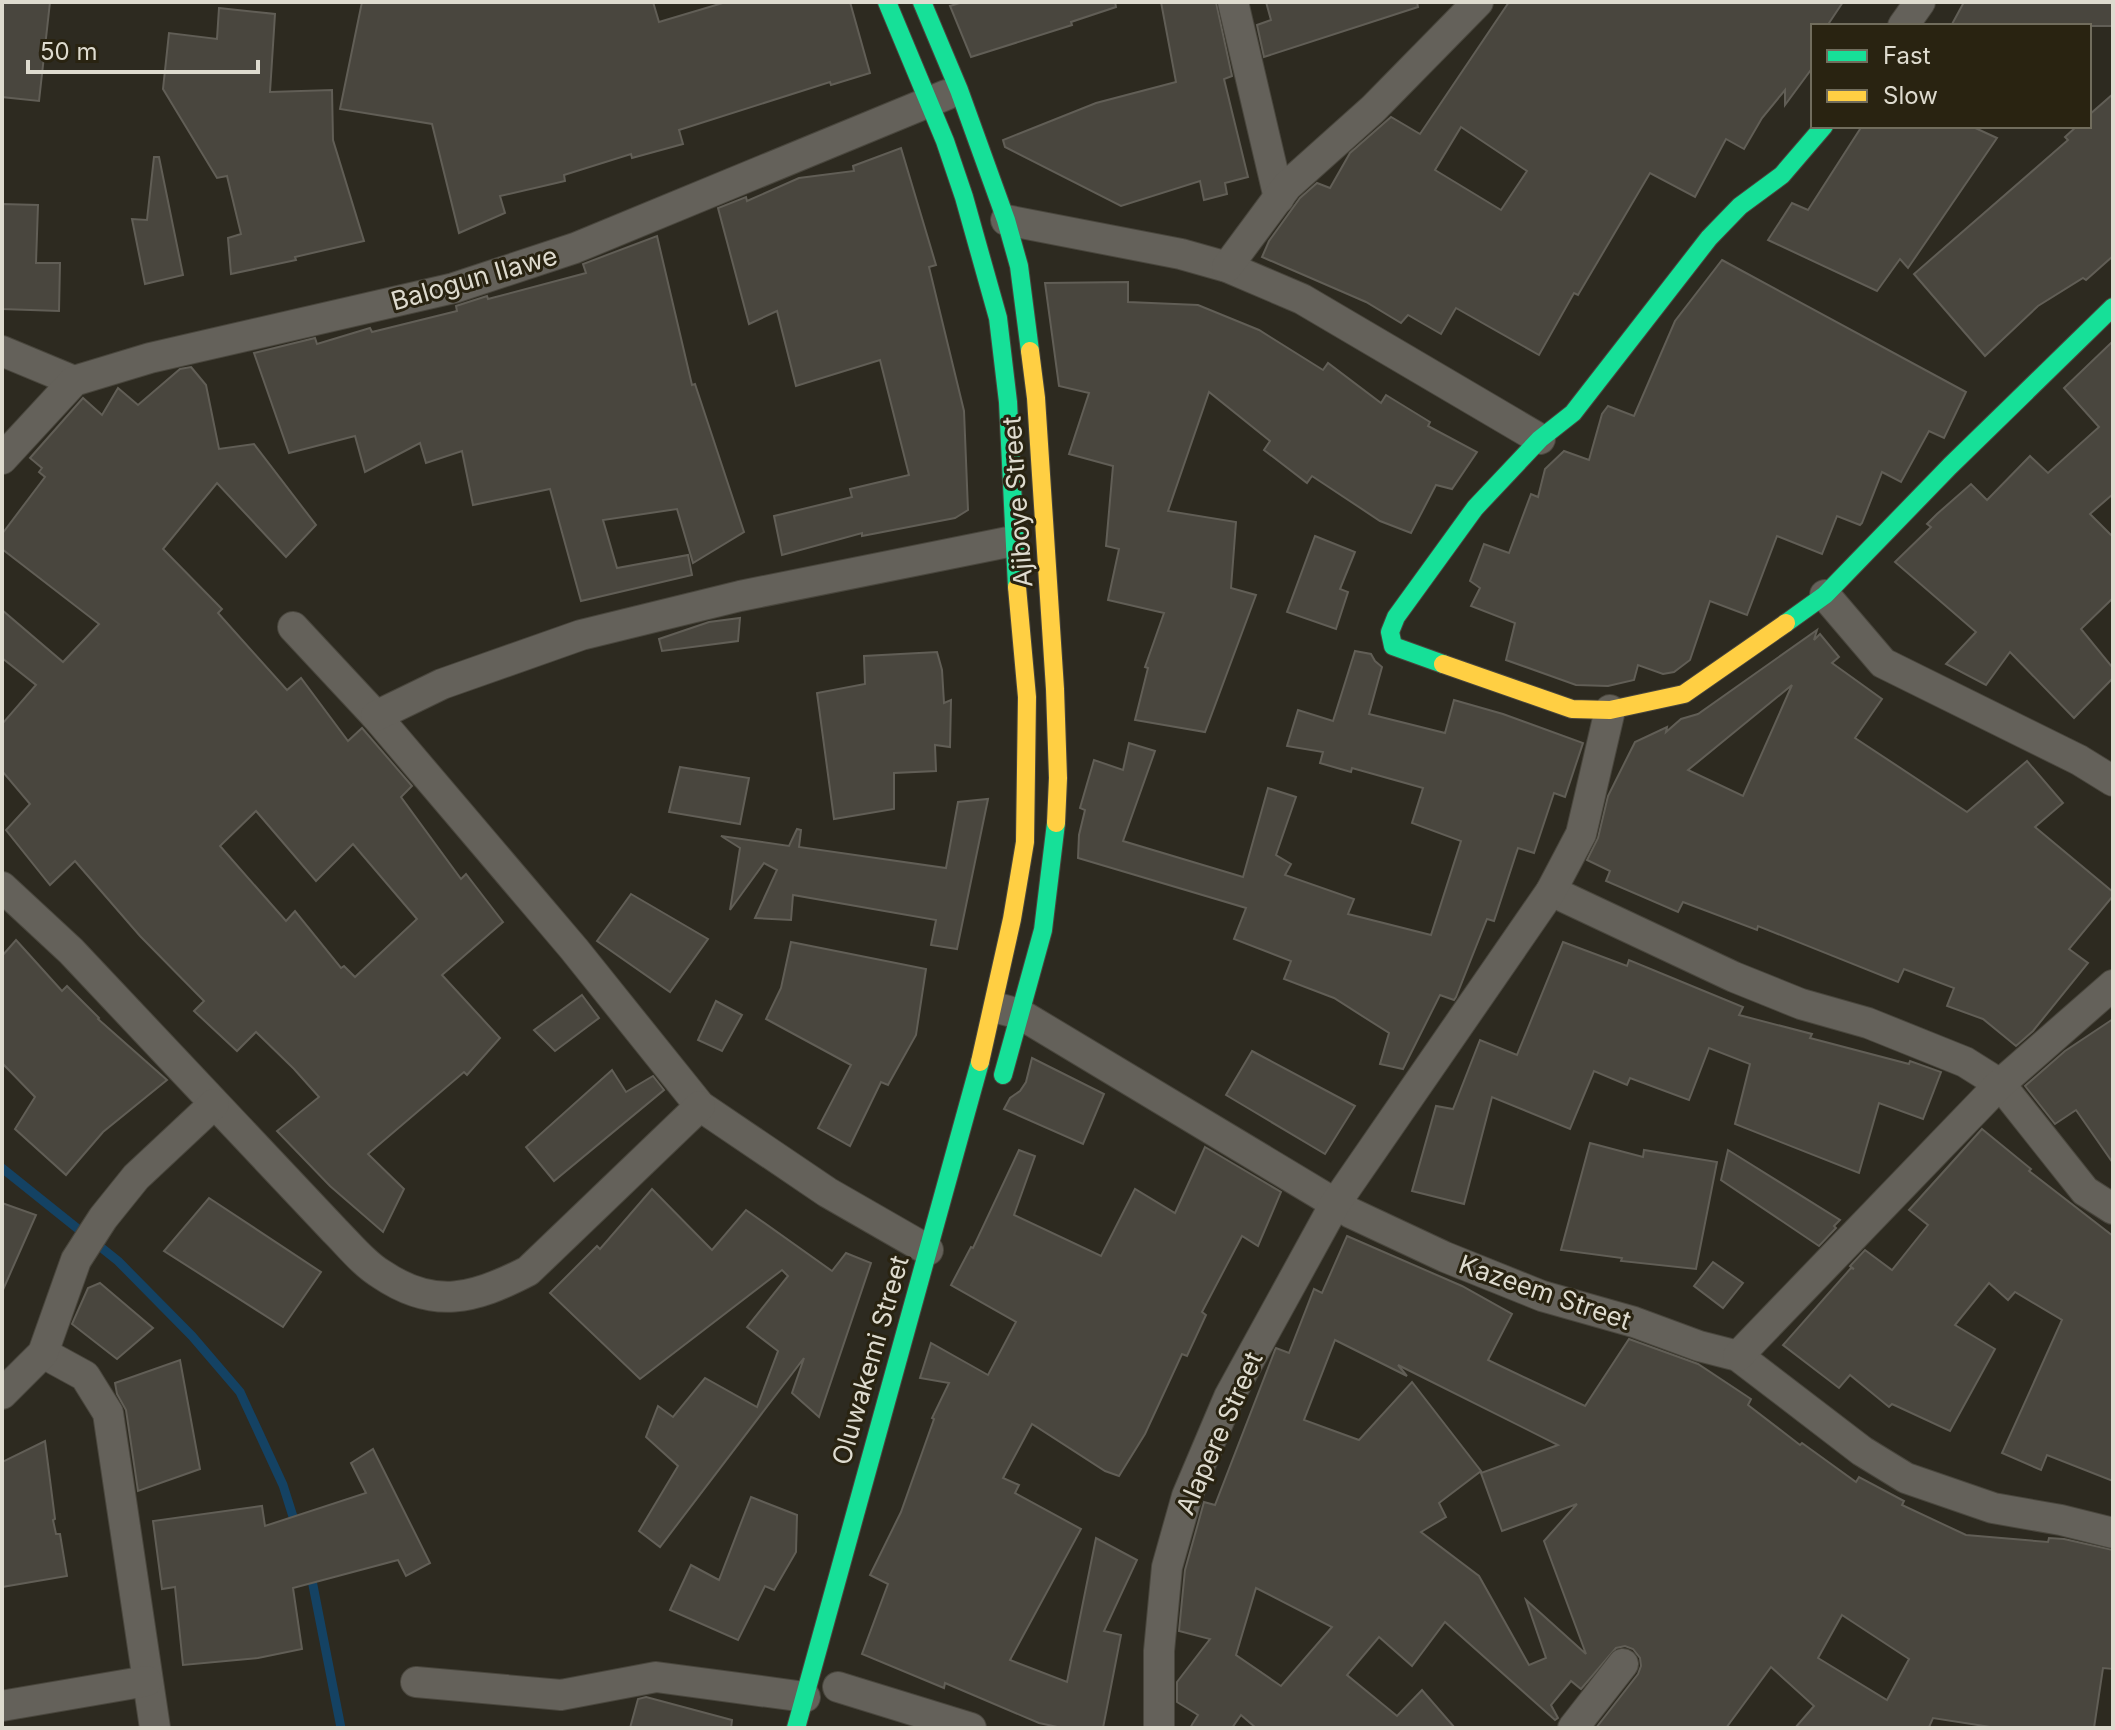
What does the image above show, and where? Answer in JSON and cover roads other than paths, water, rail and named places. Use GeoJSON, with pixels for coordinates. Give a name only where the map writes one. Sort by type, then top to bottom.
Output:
{"type":"FeatureCollection","features":[{"type":"Feature","properties":{"kind":"street","name":"Ajiboye Street"},"geometry":{"type":"LineString","coordinates":[[887,2],[964,197],[998,318],[1008,402],[1013,541],[1027,697],[1025,842],[1012,919],[991,1006]]}},
{"type":"Feature","properties":{"kind":"street","name":"Ajiboye Street"},"geometry":{"type":"LineString","coordinates":[[922,2],[959,90],[1006,220],[1019,266],[1036,398],[1058,778],[1054,853],[1043,930],[1020,1014]]}},
{"type":"Feature","properties":{"kind":"street"},"geometry":{"type":"LineString","coordinates":[[1233,2],[1279,198]]}},
{"type":"Feature","properties":{"kind":"street"},"geometry":{"type":"LineString","coordinates":[[1227,267],[1287,186],[1373,109],[1478,2]]}},
{"type":"Feature","properties":{"kind":"street"},"geometry":{"type":"LineString","coordinates":[[1904,24],[1920,2]]}},
{"type":"Feature","properties":{"kind":"street","name":"Balogun Ilawe"},"geometry":{"type":"LineString","coordinates":[[74,381],[150,358],[454,288],[560,253],[959,90]]}},
{"type":"Feature","properties":{"kind":"street"},"geometry":{"type":"LineString","coordinates":[[1822,128],[1782,175],[1740,206],[1709,238],[1573,413],[1540,439],[1475,508],[1396,617],[1390,632],[1393,646],[1572,709],[1610,710],[1684,694],[1825,595],[1950,466],[2113,307]]}},
{"type":"Feature","properties":{"kind":"street"},"geometry":{"type":"LineString","coordinates":[[1006,220],[1181,254],[1227,267],[1302,299],[1540,439]]}},
{"type":"Feature","properties":{"kind":"street"},"geometry":{"type":"LineString","coordinates":[[2,351],[74,381],[2,459]]}},
{"type":"Feature","properties":{"kind":"street"},"geometry":{"type":"LineString","coordinates":[[376,716],[442,684],[581,635],[740,596],[1013,541]]}},
{"type":"Feature","properties":{"kind":"street"},"geometry":{"type":"LineString","coordinates":[[1825,595],[1883,663],[2079,760],[2113,781]]}},
{"type":"Feature","properties":{"kind":"street"},"geometry":{"type":"LineString","coordinates":[[293,627],[376,716],[574,949],[700,1106],[827,1192],[928,1250]]}},
{"type":"Feature","properties":{"kind":"street","name":"Alapere Street"},"geometry":{"type":"LineString","coordinates":[[1159,1728],[1159,1651],[1167,1567],[1187,1496],[1229,1397],[1335,1204],[1551,891],[1581,834],[1610,710]]}},
{"type":"Feature","properties":{"kind":"street"},"geometry":{"type":"LineString","coordinates":[[2,887],[71,951],[335,1231],[379,1273],[416,1293],[450,1298],[494,1289],[528,1271],[700,1106]]}},
{"type":"Feature","properties":{"kind":"street"},"geometry":{"type":"LineString","coordinates":[[1551,891],[1734,977],[1801,1004],[1868,1023],[1965,1062],[2000,1084],[2085,1191],[2113,1209]]}},
{"type":"Feature","properties":{"kind":"street"},"geometry":{"type":"LineString","coordinates":[[1738,1356],[2000,1084],[2113,985]]}},
{"type":"Feature","properties":{"kind":"street","name":"Kazeem Street"},"geometry":{"type":"LineString","coordinates":[[991,1006],[1020,1014],[1335,1204],[1445,1257],[1542,1296],[1738,1356],[1862,1451],[1906,1478],[1993,1508],[2113,1533]]}},
{"type":"Feature","properties":{"kind":"street","name":"Oluwakemi Street"},"geometry":{"type":"LineString","coordinates":[[796,1728],[829,1689],[928,1250],[979,1066],[991,1006]]}},
{"type":"Feature","properties":{"kind":"street"},"geometry":{"type":"LineString","coordinates":[[999,1088],[1020,1014]]}},
{"type":"Feature","properties":{"kind":"street"},"geometry":{"type":"LineString","coordinates":[[2,1394],[43,1353],[76,1260],[103,1218],[136,1177],[214,1104]]}},
{"type":"Feature","properties":{"kind":"street"},"geometry":{"type":"LineString","coordinates":[[43,1353],[85,1376],[108,1413],[155,1728]]}},
{"type":"Feature","properties":{"kind":"street"},"geometry":{"type":"LineString","coordinates":[[1573,1728],[1623,1664]]}},
{"type":"Feature","properties":{"kind":"street"},"geometry":{"type":"LineString","coordinates":[[416,1682],[561,1695],[656,1677],[829,1689],[971,1728]]}},
{"type":"Feature","properties":{"kind":"street"},"geometry":{"type":"LineString","coordinates":[[2,1706],[147,1681]]}},
{"type":"Feature","properties":{"kind":"waterway"},"geometry":{"type":"LineString","coordinates":[[2,1168],[118,1261],[192,1336],[240,1392],[283,1485],[296,1526]]}},
{"type":"Feature","properties":{"kind":"waterway"},"geometry":{"type":"LineString","coordinates":[[310,1570],[341,1728]]}}]}
